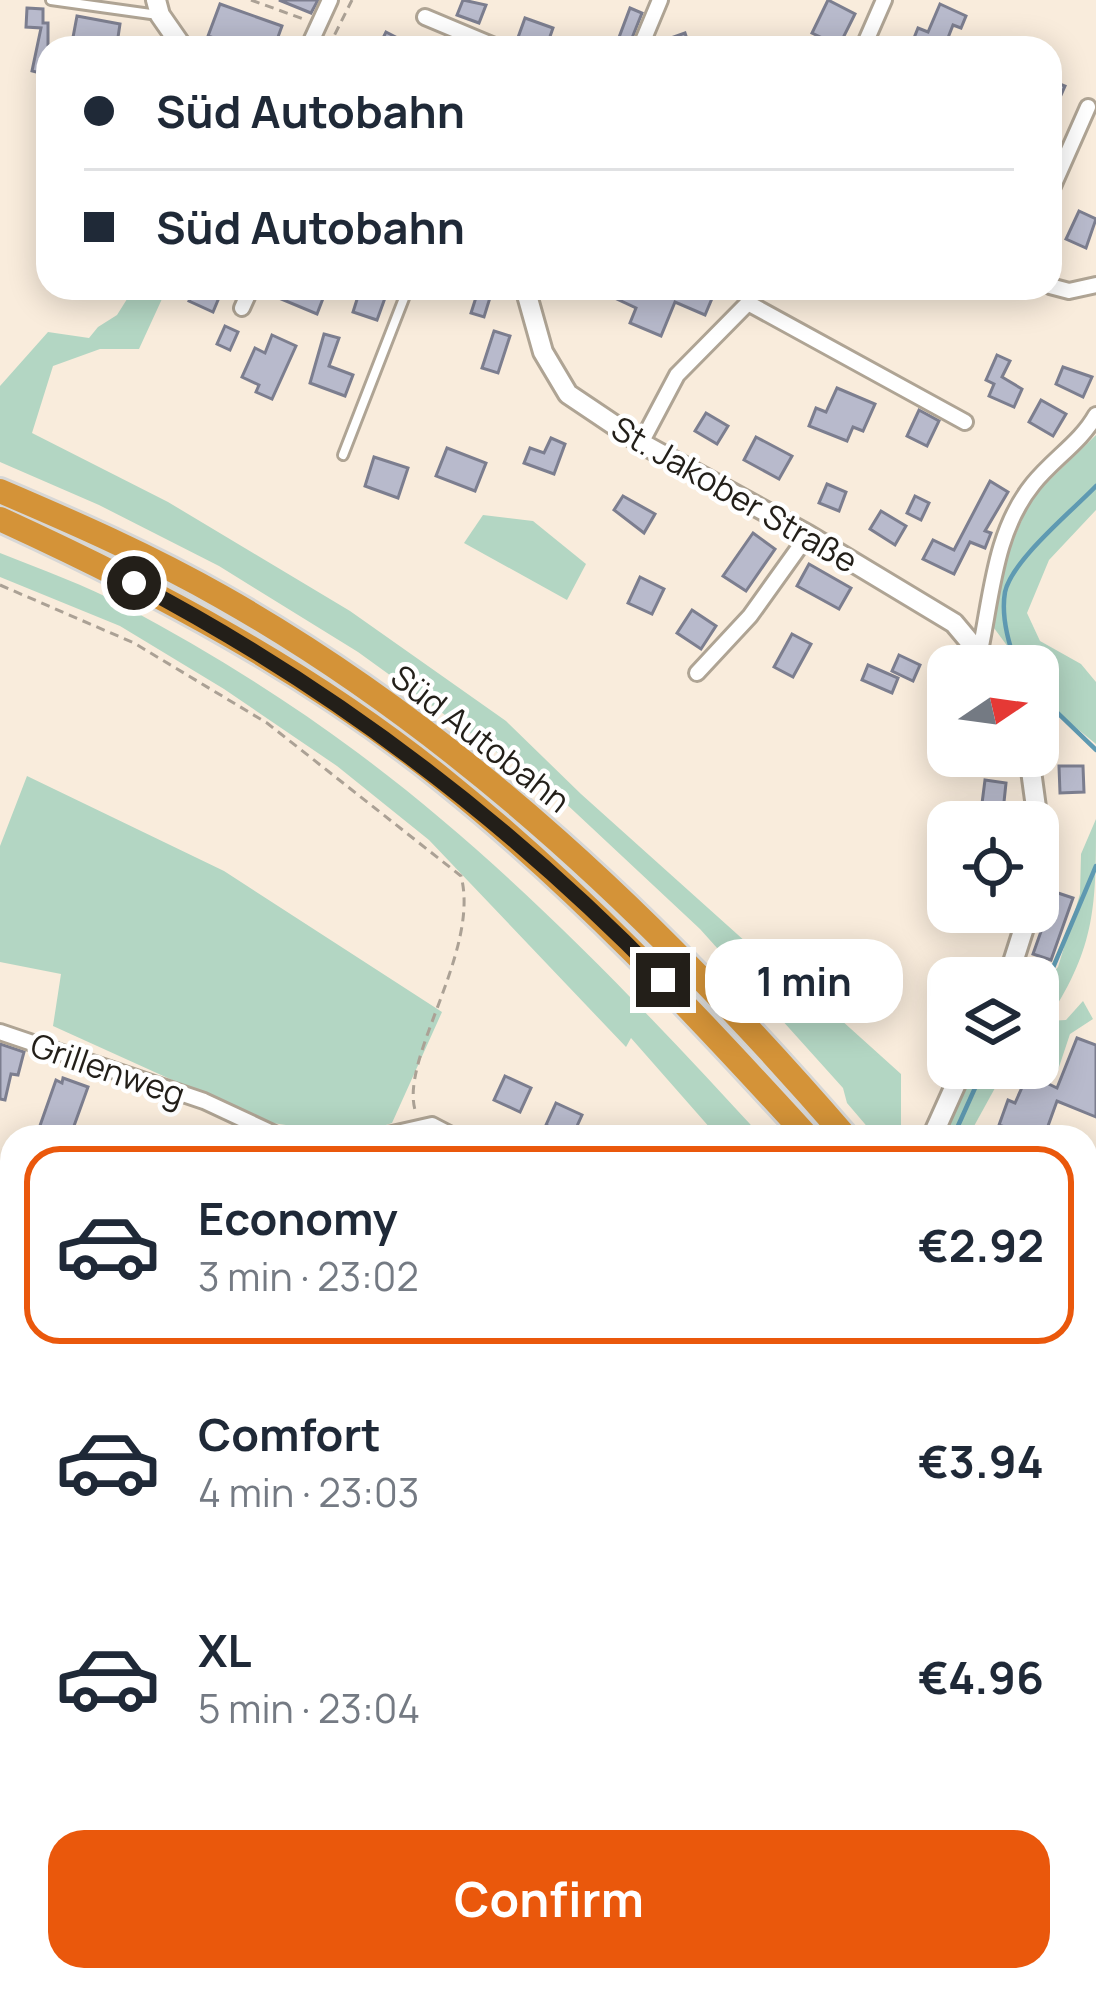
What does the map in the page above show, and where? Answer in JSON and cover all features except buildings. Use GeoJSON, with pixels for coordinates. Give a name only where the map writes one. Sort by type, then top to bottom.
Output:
{"type":"FeatureCollection","features":[{"type":"Feature","properties":{"kind":"highway","name":"Süd Autobahn"},"geometry":{"type":"LineString","coordinates":[[0,491],[112,539],[222,597],[330,663],[458,757],[585,862],[717,993],[836,1125]]}},
{"type":"Feature","properties":{"kind":"highway","name":"Süd Autobahn"},"geometry":{"type":"LineString","coordinates":[[0,519],[208,622],[317,689],[441,777],[615,932],[797,1125]]}},
{"type":"Feature","properties":{"kind":"main road"},"geometry":{"type":"LineString","coordinates":[[158,8],[176,36]]}},
{"type":"Feature","properties":{"kind":"main road","name":"St. Jakober Straße"},"geometry":{"type":"LineString","coordinates":[[531,300],[543,352],[568,394],[641,443],[954,623],[973,645]]}},
{"type":"Feature","properties":{"kind":"main road"},"geometry":{"type":"LineString","coordinates":[[937,1125],[954,1089]]}},
{"type":"Feature","properties":{"kind":"street"},"geometry":{"type":"LineString","coordinates":[[314,36],[330,0]]}},
{"type":"Feature","properties":{"kind":"street"},"geometry":{"type":"LineString","coordinates":[[645,36],[660,0]]}},
{"type":"Feature","properties":{"kind":"street"},"geometry":{"type":"LineString","coordinates":[[868,36],[884,0]]}},
{"type":"Feature","properties":{"kind":"street"},"geometry":{"type":"LineString","coordinates":[[424,17],[470,36]]}},
{"type":"Feature","properties":{"kind":"street"},"geometry":{"type":"LineString","coordinates":[[1062,166],[1088,107]]}},
{"type":"Feature","properties":{"kind":"street"},"geometry":{"type":"LineString","coordinates":[[1062,289],[1096,285]]}},
{"type":"Feature","properties":{"kind":"street"},"geometry":{"type":"LineString","coordinates":[[242,308],[246,300]]}},
{"type":"Feature","properties":{"kind":"street"},"geometry":{"type":"LineString","coordinates":[[641,443],[676,375],[748,300]]}},
{"type":"Feature","properties":{"kind":"street"},"geometry":{"type":"LineString","coordinates":[[759,300],[965,422]]}},
{"type":"Feature","properties":{"kind":"street"},"geometry":{"type":"LineString","coordinates":[[987,645],[1004,531],[1033,484],[1096,415]]}},
{"type":"Feature","properties":{"kind":"street"},"geometry":{"type":"LineString","coordinates":[[698,673],[750,616],[808,535]]}},
{"type":"Feature","properties":{"kind":"street","name":"Grillenweg"},"geometry":{"type":"LineString","coordinates":[[0,1032],[204,1101],[255,1125]]}},
{"type":"Feature","properties":{"kind":"lane"},"geometry":{"type":"LineString","coordinates":[[51,0],[158,8]]}},
{"type":"Feature","properties":{"kind":"lane"},"geometry":{"type":"LineString","coordinates":[[343,455],[403,300]]}},
{"type":"Feature","properties":{"kind":"path"},"geometry":{"type":"LineString","coordinates":[[251,0],[319,24]]}},
{"type":"Feature","properties":{"kind":"path"},"geometry":{"type":"LineString","coordinates":[[334,36],[352,0]]}},
{"type":"Feature","properties":{"kind":"path"},"geometry":{"type":"LineString","coordinates":[[0,585],[134,643],[268,723],[461,876],[468,900],[461,935],[410,1097],[418,1117],[432,1125]]}},
{"type":"Feature","properties":{"kind":"green space"},"geometry":{"type":"Polygon","coordinates":[[[126,300],[161,300],[139,349],[100,349],[53,366],[32,433],[168,502],[350,611],[506,721],[777,970],[810,992],[901,1074],[901,1125],[866,1125],[847,1103],[843,1088],[700,929],[561,799],[358,652],[219,566],[99,505],[0,462],[0,386],[48,332],[89,338],[117,315],[126,300]]]}},
{"type":"Feature","properties":{"kind":"green space"},"geometry":{"type":"Polygon","coordinates":[[[1096,435],[1096,510],[1049,560],[1027,613],[1040,641],[1047,645],[1007,645],[994,628],[1000,570],[1032,497],[1096,435]]]}},
{"type":"Feature","properties":{"kind":"green space"},"geometry":{"type":"Polygon","coordinates":[[[483,515],[533,521],[586,564],[567,600],[464,543],[483,515]]]}},
{"type":"Feature","properties":{"kind":"green space"},"geometry":{"type":"Polygon","coordinates":[[[0,553],[95,592],[274,694],[358,753],[518,887],[619,985],[751,1125],[707,1125],[631,1038],[626,1047],[429,840],[337,766],[120,626],[0,577],[0,553]]]}},
{"type":"Feature","properties":{"kind":"green space"},"geometry":{"type":"Polygon","coordinates":[[[1059,652],[1081,664],[1096,682],[1096,744],[1059,712],[1059,652]]]}},
{"type":"Feature","properties":{"kind":"green space"},"geometry":{"type":"Polygon","coordinates":[[[27,776],[224,871],[442,1012],[392,1123],[265,1122],[53,1026],[61,974],[0,962],[0,846],[27,776]]]}},
{"type":"Feature","properties":{"kind":"green space"},"geometry":{"type":"Polygon","coordinates":[[[1096,819],[1090,925],[1059,1002],[1059,964],[1080,894],[1081,854],[1096,819]]]}},
{"type":"Feature","properties":{"kind":"green space"},"geometry":{"type":"Polygon","coordinates":[[[1083,1001],[1093,1019],[1070,1034],[1059,1067],[1059,1020],[1066,1020],[1083,1001]]]}},
{"type":"Feature","properties":{"kind":"green space"},"geometry":{"type":"Polygon","coordinates":[[[964,1089],[994,1089],[975,1125],[946,1125],[964,1089]]]}},
{"type":"Feature","properties":{"kind":"waterway"},"geometry":{"type":"LineString","coordinates":[[1011,645],[1004,610],[1010,579],[1096,486]]}},
{"type":"Feature","properties":{"kind":"waterway"},"geometry":{"type":"LineString","coordinates":[[1059,714],[1096,750]]}},
{"type":"Feature","properties":{"kind":"waterway"},"geometry":{"type":"LineString","coordinates":[[1057,957],[1096,866]]}},
{"type":"Feature","properties":{"kind":"waterway"},"geometry":{"type":"LineString","coordinates":[[958,1125],[975,1089]]}},
{"type":"Feature","properties":{"kind":"route"},"geometry":{"type":"LineString","coordinates":[[134,583],[317,689],[441,777],[566,885],[663,980]]}}]}
